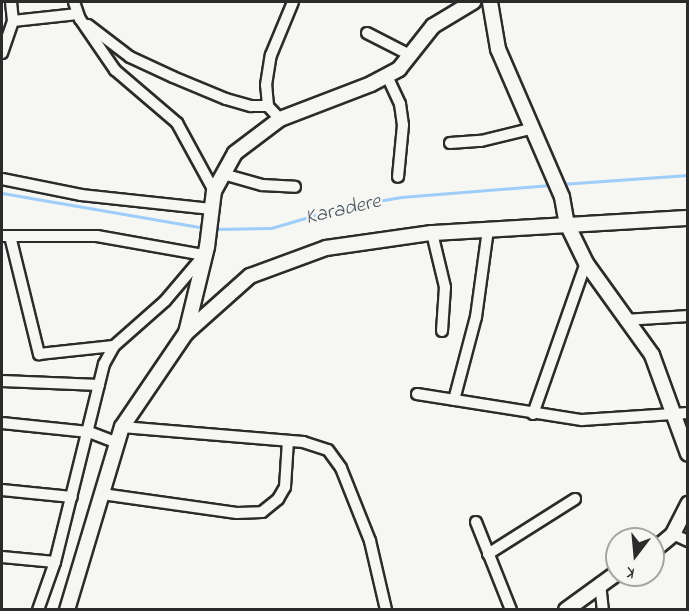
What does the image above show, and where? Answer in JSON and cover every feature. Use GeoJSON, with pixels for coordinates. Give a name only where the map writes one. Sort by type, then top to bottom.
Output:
{"type":"FeatureCollection","features":[{"type":"Feature","properties":{"kind":"street"},"geometry":{"type":"LineString","coordinates":[[2,53],[14,21],[11,2]]}},
{"type":"Feature","properties":{"kind":"street"},"geometry":{"type":"LineString","coordinates":[[74,2],[79,16],[115,70],[177,123],[214,190]]}},
{"type":"Feature","properties":{"kind":"street"},"geometry":{"type":"LineString","coordinates":[[280,119],[268,106],[266,85],[272,55],[293,2]]}},
{"type":"Feature","properties":{"kind":"street"},"geometry":{"type":"LineString","coordinates":[[186,333],[205,251],[214,190],[235,153],[280,119],[387,76],[399,69],[433,26],[473,2]]}},
{"type":"Feature","properties":{"kind":"street"},"geometry":{"type":"LineString","coordinates":[[490,2],[498,50],[530,129],[562,197],[567,224],[586,263],[652,355],[682,414],[687,454]]}},
{"type":"Feature","properties":{"kind":"street"},"geometry":{"type":"LineString","coordinates":[[14,21],[79,16],[130,57],[234,101],[268,106]]}},
{"type":"Feature","properties":{"kind":"street"},"geometry":{"type":"LineString","coordinates":[[367,33],[410,55]]}},
{"type":"Feature","properties":{"kind":"street"},"geometry":{"type":"LineString","coordinates":[[387,76],[402,114],[398,177]]}},
{"type":"Feature","properties":{"kind":"street"},"geometry":{"type":"LineString","coordinates":[[450,143],[481,141],[530,129]]}},
{"type":"Feature","properties":{"kind":"street"},"geometry":{"type":"LineString","coordinates":[[224,174],[262,185],[295,187]]}},
{"type":"Feature","properties":{"kind":"street"},"geometry":{"type":"LineString","coordinates":[[2,179],[81,195],[211,213]]}},
{"type":"Feature","properties":{"kind":"street"},"geometry":{"type":"LineString","coordinates":[[67,609],[122,427],[186,333],[250,276],[326,248],[432,233],[687,218]]}},
{"type":"Feature","properties":{"kind":"street"},"geometry":{"type":"LineString","coordinates":[[454,400],[476,317],[488,229]]}},
{"type":"Feature","properties":{"kind":"street"},"geometry":{"type":"LineString","coordinates":[[432,233],[445,287],[442,331]]}},
{"type":"Feature","properties":{"kind":"street"},"geometry":{"type":"LineString","coordinates":[[114,346],[39,354],[6,236],[97,236],[205,251]]}},
{"type":"Feature","properties":{"kind":"street"},"geometry":{"type":"LineString","coordinates":[[38,609],[55,562],[99,385],[114,346],[165,302],[205,251]]}},
{"type":"Feature","properties":{"kind":"street"},"geometry":{"type":"LineString","coordinates":[[533,414],[586,263]]}},
{"type":"Feature","properties":{"kind":"street"},"geometry":{"type":"LineString","coordinates":[[625,320],[687,316]]}},
{"type":"Feature","properties":{"kind":"street"},"geometry":{"type":"LineString","coordinates":[[2,381],[99,385]]}},
{"type":"Feature","properties":{"kind":"street"},"geometry":{"type":"LineString","coordinates":[[417,394],[533,414],[606,421],[682,414]]}},
{"type":"Feature","properties":{"kind":"street"},"geometry":{"type":"LineString","coordinates":[[2,423],[89,432],[117,442]]}},
{"type":"Feature","properties":{"kind":"street"},"geometry":{"type":"LineString","coordinates":[[122,427],[288,441],[328,450],[341,468],[370,541],[387,609]]}},
{"type":"Feature","properties":{"kind":"street"},"geometry":{"type":"LineString","coordinates":[[102,495],[253,515],[262,512],[278,500],[285,487],[288,441]]}},
{"type":"Feature","properties":{"kind":"street"},"geometry":{"type":"LineString","coordinates":[[2,490],[72,497]]}},
{"type":"Feature","properties":{"kind":"street"},"geometry":{"type":"LineString","coordinates":[[488,554],[575,500]]}},
{"type":"Feature","properties":{"kind":"street"},"geometry":{"type":"LineString","coordinates":[[665,541],[673,534],[687,504]]}},
{"type":"Feature","properties":{"kind":"street"},"geometry":{"type":"LineString","coordinates":[[476,522],[511,609]]}},
{"type":"Feature","properties":{"kind":"street"},"geometry":{"type":"LineString","coordinates":[[673,534],[687,541]]}},
{"type":"Feature","properties":{"kind":"street"},"geometry":{"type":"LineString","coordinates":[[2,557],[55,562]]}},
{"type":"Feature","properties":{"kind":"street"},"geometry":{"type":"LineString","coordinates":[[566,609],[605,580]]}},
{"type":"Feature","properties":{"kind":"street"},"geometry":{"type":"LineString","coordinates":[[600,583],[603,609]]}},
{"type":"Feature","properties":{"kind":"waterway","name":"Karadere"},"geometry":{"type":"LineString","coordinates":[[561,184],[688,175]]}},
{"type":"Feature","properties":{"kind":"waterway","name":"Karadere"},"geometry":{"type":"LineString","coordinates":[[215,229],[271,228],[343,207],[401,197],[551,185]]}},
{"type":"Feature","properties":{"kind":"waterway","name":"Karadere"},"geometry":{"type":"LineString","coordinates":[[2,193],[205,228]]}}]}
